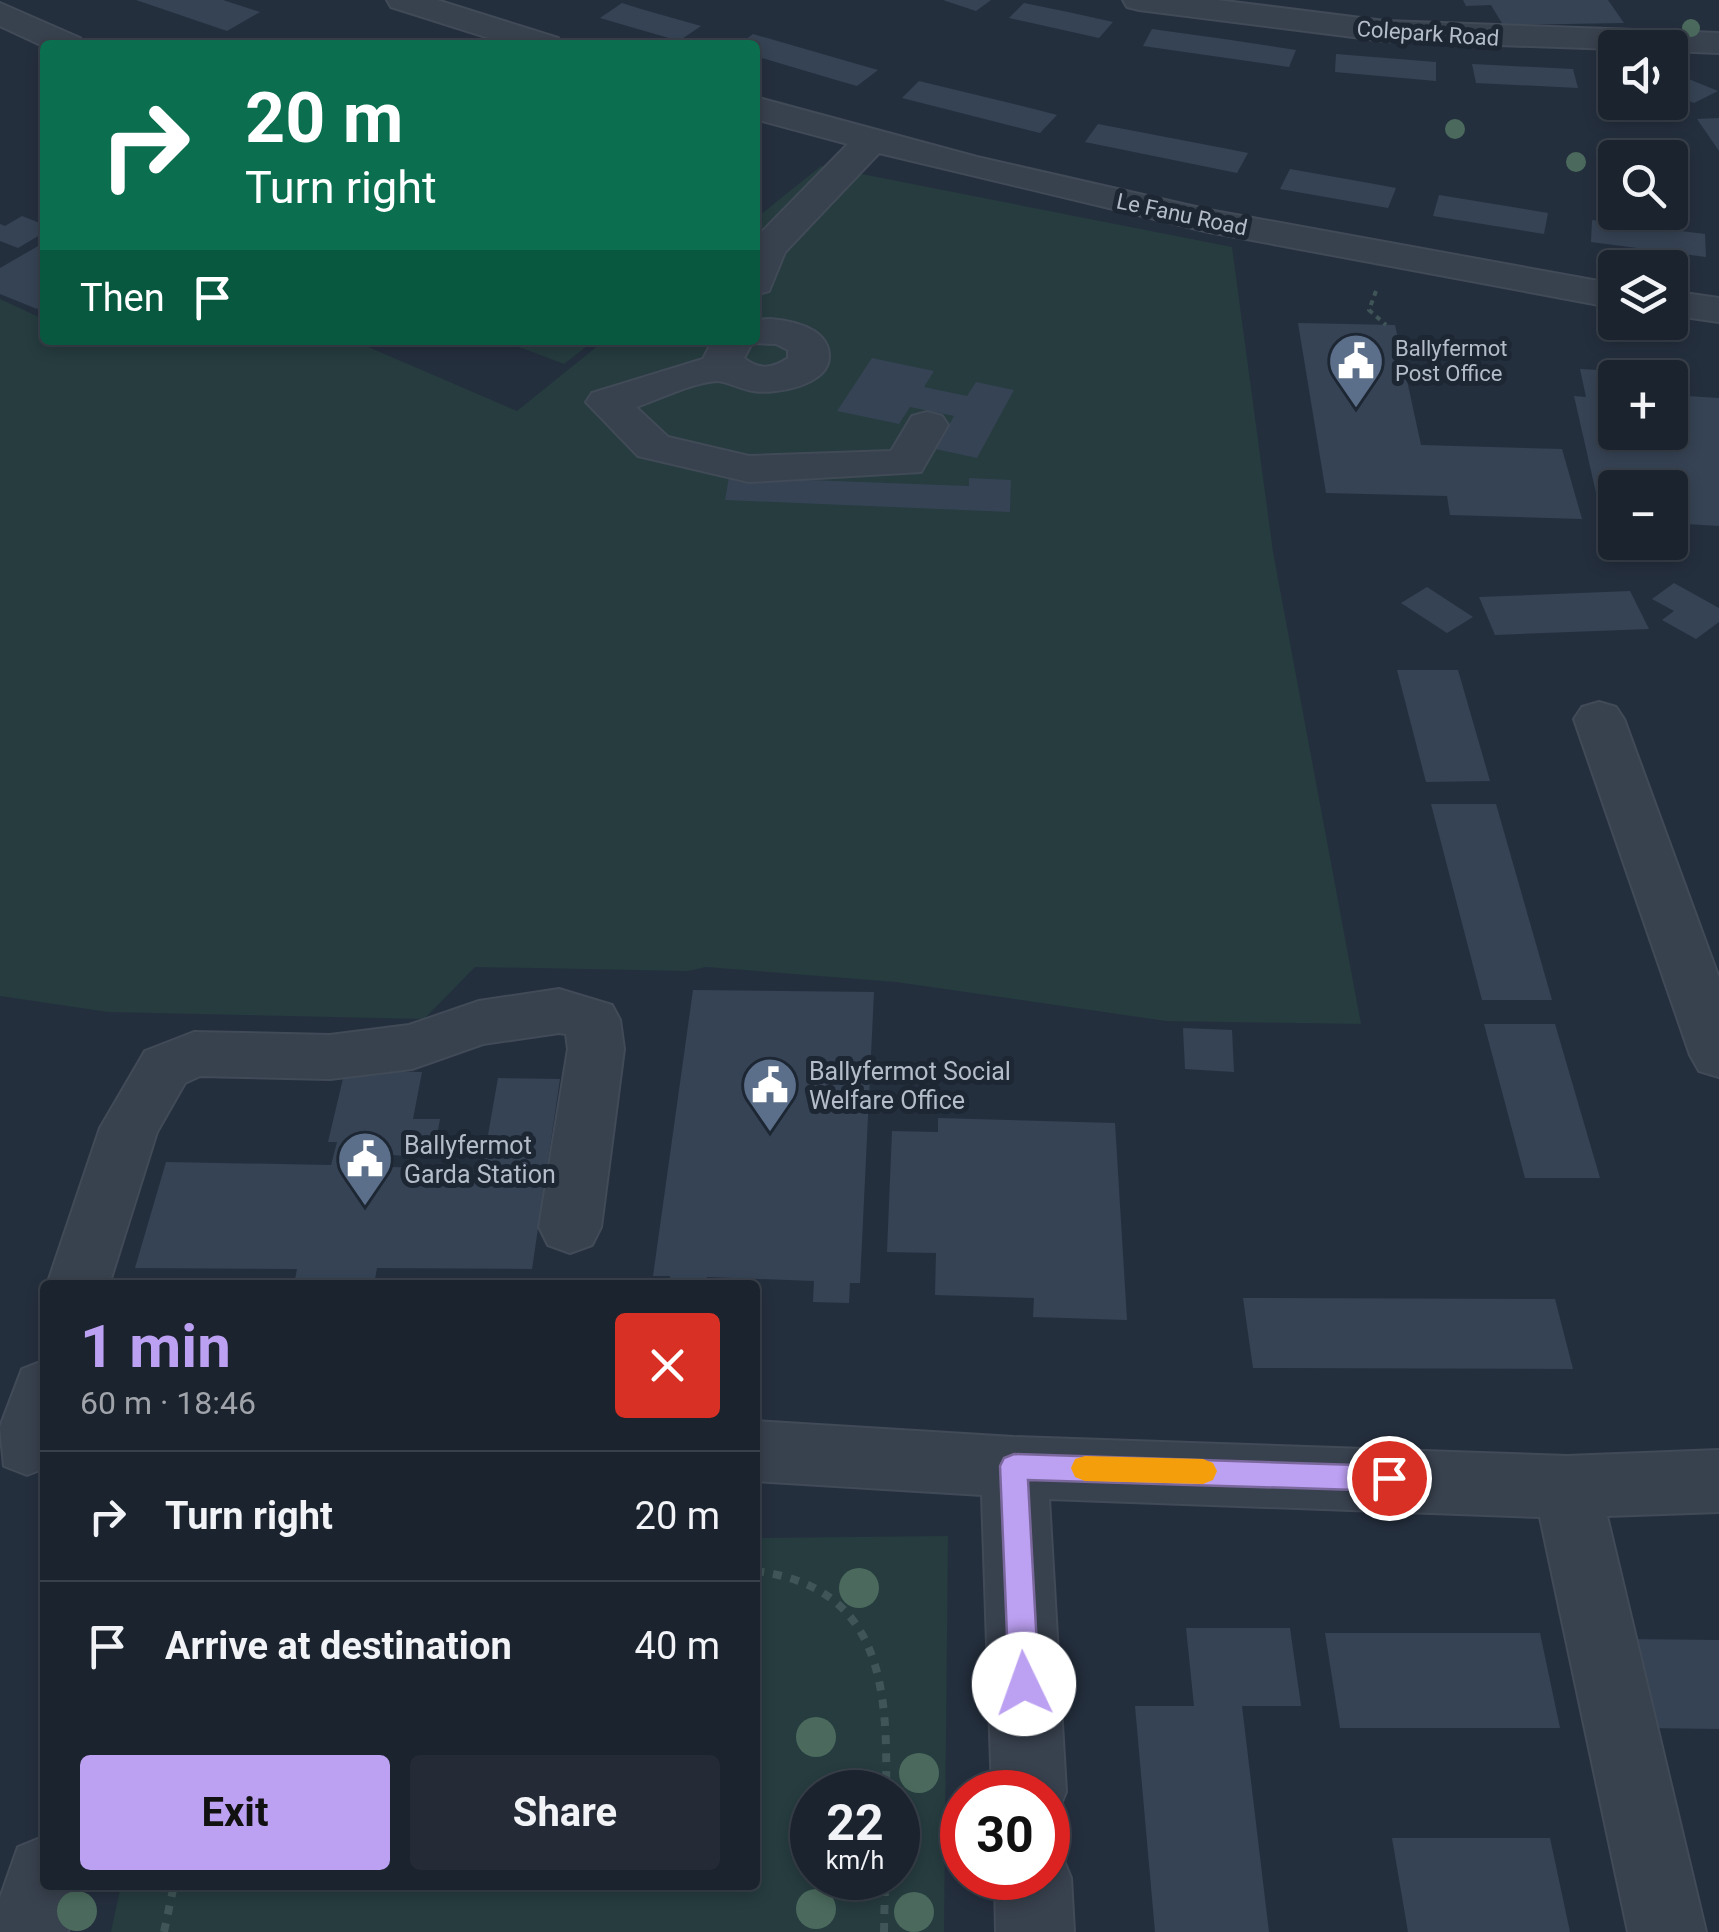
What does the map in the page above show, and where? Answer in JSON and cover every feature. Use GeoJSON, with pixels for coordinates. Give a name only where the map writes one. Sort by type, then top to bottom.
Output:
{"type":"FeatureCollection","features":[{"type":"Feature","properties":{"kind":"street"},"geometry":{"type":"LineString","coordinates":[[403,0],[530,40]]}},
{"type":"Feature","properties":{"kind":"street","name":"Colepark Road"},"geometry":{"type":"LineString","coordinates":[[1139,0],[1598,35]]}},
{"type":"Feature","properties":{"kind":"street"},"geometry":{"type":"LineString","coordinates":[[1647,6],[1667,30]]}},
{"type":"Feature","properties":{"kind":"street"},"geometry":{"type":"LineString","coordinates":[[0,13],[57,40]]}},
{"type":"Feature","properties":{"kind":"street","name":"Colepark Road"},"geometry":{"type":"LineString","coordinates":[[1688,43],[1719,43]]}},
{"type":"Feature","properties":{"kind":"street","name":"Le Fanu Road"},"geometry":{"type":"LineString","coordinates":[[760,109],[972,167],[1209,221],[1598,293]]}},
{"type":"Feature","properties":{"kind":"street"},"geometry":{"type":"LineString","coordinates":[[760,269],[767,249],[872,140]]}},
{"type":"Feature","properties":{"kind":"street"},"geometry":{"type":"LineString","coordinates":[[1688,306],[1719,310]]}},
{"type":"Feature","properties":{"kind":"street"},"geometry":{"type":"LineString","coordinates":[[760,332],[778,331],[801,339],[808,346],[809,362],[790,376],[761,380],[746,378],[730,353],[608,402],[653,446],[749,469],[906,463],[927,425]]}},
{"type":"Feature","properties":{"kind":"street"},"geometry":{"type":"LineString","coordinates":[[1599,719],[1719,1055]]}},
{"type":"Feature","properties":{"kind":"street"},"geometry":{"type":"LineString","coordinates":[[80,1280],[129,1128],[166,1067],[194,1054],[330,1057],[412,1048],[479,1022],[559,1011],[592,1020],[596,1049],[570,1227]]}},
{"type":"Feature","properties":{"kind":"street"},"geometry":{"type":"LineString","coordinates":[[760,1451],[1014,1466],[1567,1486],[1719,1482]]}},
{"type":"Feature","properties":{"kind":"street"},"geometry":{"type":"LineString","coordinates":[[1014,1466],[1028,1770]]}},
{"type":"Feature","properties":{"kind":"street"},"geometry":{"type":"LineString","coordinates":[[1567,1486],[1667,1932]]}},
{"type":"Feature","properties":{"kind":"street"},"geometry":{"type":"LineString","coordinates":[[29,1932],[41,1890]]}},
{"type":"Feature","properties":{"kind":"street"},"geometry":{"type":"LineString","coordinates":[[1034,1900],[1036,1932]]}},
{"type":"Feature","properties":{"kind":"path"},"geometry":{"type":"LineString","coordinates":[[760,1571],[775,1572],[816,1586],[855,1623],[879,1666],[887,1735],[886,1770]]}},
{"type":"Feature","properties":{"kind":"path"},"geometry":{"type":"LineString","coordinates":[[164,1932],[173,1890]]}},
{"type":"Feature","properties":{"kind":"path"},"geometry":{"type":"LineString","coordinates":[[884,1932],[885,1900]]}},
{"type":"Feature","properties":{"kind":"green space"},"geometry":{"type":"Polygon","coordinates":[[[821,166],[1232,247],[1273,552],[1361,1024],[1166,1021],[896,982],[706,967],[688,971],[475,967],[424,1019],[108,1012],[0,996],[0,299],[40,318],[40,345],[364,345],[517,411],[599,345],[760,345],[760,215],[821,166]]]}},
{"type":"Feature","properties":{"kind":"green space"},"geometry":{"type":"Polygon","coordinates":[[[514,345],[589,345],[564,364],[514,345]]]}},
{"type":"Feature","properties":{"kind":"green space"},"geometry":{"type":"Polygon","coordinates":[[[948,1536],[946,1770],[940,1770],[940,1900],[944,1900],[944,1932],[111,1932],[120,1890],[760,1890],[760,1538],[948,1536]]]}},
{"type":"Feature","properties":{"kind":"building"},"geometry":{"type":"Polygon","coordinates":[[[136,0],[223,0],[260,12],[227,31],[136,0]]]}},
{"type":"Feature","properties":{"kind":"building"},"geometry":{"type":"Polygon","coordinates":[[[943,0],[991,0],[976,11],[943,0]]]}},
{"type":"Feature","properties":{"kind":"building"},"geometry":{"type":"Polygon","coordinates":[[[1463,0],[1608,0],[1624,23],[1503,25],[1491,5],[1466,6],[1463,0]]]}},
{"type":"Feature","properties":{"kind":"building"},"geometry":{"type":"Polygon","coordinates":[[[622,3],[701,26],[676,40],[600,18],[622,3]]]}},
{"type":"Feature","properties":{"kind":"building"},"geometry":{"type":"Polygon","coordinates":[[[1024,3],[1113,22],[1099,38],[1009,18],[1024,3]]]}},
{"type":"Feature","properties":{"kind":"building"},"geometry":{"type":"Polygon","coordinates":[[[1152,29],[1296,50],[1289,67],[1143,46],[1152,29]]]}},
{"type":"Feature","properties":{"kind":"building"},"geometry":{"type":"Polygon","coordinates":[[[753,34],[878,70],[857,86],[760,57],[760,40],[745,40],[753,34]]]}},
{"type":"Feature","properties":{"kind":"building"},"geometry":{"type":"Polygon","coordinates":[[[1336,54],[1436,62],[1436,81],[1335,72],[1336,54]]]}},
{"type":"Feature","properties":{"kind":"building"},"geometry":{"type":"Polygon","coordinates":[[[1472,64],[1573,69],[1578,88],[1476,83],[1472,64]]]}},
{"type":"Feature","properties":{"kind":"building"},"geometry":{"type":"Polygon","coordinates":[[[1688,78],[1718,91],[1694,103],[1688,100],[1688,78]]]}},
{"type":"Feature","properties":{"kind":"building"},"geometry":{"type":"Polygon","coordinates":[[[919,81],[1057,115],[1040,133],[902,98],[919,81]]]}},
{"type":"Feature","properties":{"kind":"building"},"geometry":{"type":"Polygon","coordinates":[[[1719,118],[1719,151],[1697,119],[1719,118]]]}},
{"type":"Feature","properties":{"kind":"building"},"geometry":{"type":"Polygon","coordinates":[[[1098,124],[1248,153],[1237,173],[1085,142],[1098,124]]]}},
{"type":"Feature","properties":{"kind":"building"},"geometry":{"type":"Polygon","coordinates":[[[1290,169],[1396,188],[1388,208],[1280,189],[1290,169]]]}},
{"type":"Feature","properties":{"kind":"building"},"geometry":{"type":"Polygon","coordinates":[[[1439,195],[1548,213],[1544,234],[1433,216],[1439,195]]]}},
{"type":"Feature","properties":{"kind":"building"},"geometry":{"type":"Polygon","coordinates":[[[22,216],[40,223],[40,235],[18,248],[0,241],[0,224],[5,226],[22,216]]]}},
{"type":"Feature","properties":{"kind":"building"},"geometry":{"type":"Polygon","coordinates":[[[1592,220],[1598,221],[1598,230],[1705,234],[1706,257],[1688,255],[1688,250],[1591,242],[1592,220]]]}},
{"type":"Feature","properties":{"kind":"building"},"geometry":{"type":"Polygon","coordinates":[[[40,245],[40,307],[0,294],[0,268],[40,245]]]}},
{"type":"Feature","properties":{"kind":"building"},"geometry":{"type":"Polygon","coordinates":[[[1298,323],[1395,325],[1421,445],[1562,449],[1582,519],[1450,515],[1447,496],[1326,493],[1298,323]]]}},
{"type":"Feature","properties":{"kind":"building"},"geometry":{"type":"Polygon","coordinates":[[[872,358],[934,371],[924,387],[967,396],[976,382],[1014,390],[977,458],[935,449],[954,416],[910,407],[899,424],[837,411],[872,358]]]}},
{"type":"Feature","properties":{"kind":"building"},"geometry":{"type":"Polygon","coordinates":[[[1580,369],[1598,370],[1598,450],[1688,450],[1688,396],[1719,398],[1719,526],[1688,524],[1688,470],[1598,470],[1598,501],[1574,396],[1586,397],[1580,369]]]}},
{"type":"Feature","properties":{"kind":"building"},"geometry":{"type":"Polygon","coordinates":[[[729,477],[969,486],[969,478],[1011,480],[1010,512],[725,500],[729,477]]]}},
{"type":"Feature","properties":{"kind":"building"},"geometry":{"type":"Polygon","coordinates":[[[1674,583],[1719,608],[1719,622],[1696,639],[1662,620],[1674,611],[1652,599],[1674,583]]]}},
{"type":"Feature","properties":{"kind":"building"},"geometry":{"type":"Polygon","coordinates":[[[1427,587],[1473,617],[1447,633],[1401,603],[1427,587]]]}},
{"type":"Feature","properties":{"kind":"building"},"geometry":{"type":"Polygon","coordinates":[[[1630,591],[1649,629],[1495,635],[1479,597],[1630,591]]]}},
{"type":"Feature","properties":{"kind":"building"},"geometry":{"type":"Polygon","coordinates":[[[1397,670],[1458,670],[1490,781],[1426,782],[1397,670]]]}},
{"type":"Feature","properties":{"kind":"building"},"geometry":{"type":"Polygon","coordinates":[[[1431,804],[1496,804],[1552,1000],[1482,1000],[1431,804]]]}},
{"type":"Feature","properties":{"kind":"building","name":"Ballyfermot Social Welfare Office"},"geometry":{"type":"Polygon","coordinates":[[[693,990],[874,992],[860,1283],[850,1283],[849,1303],[813,1302],[814,1281],[707,1277],[670,1280],[670,1276],[653,1276],[693,990]]]}},
{"type":"Feature","properties":{"kind":"building"},"geometry":{"type":"Polygon","coordinates":[[[1484,1024],[1555,1024],[1600,1178],[1525,1178],[1484,1024]]]}},
{"type":"Feature","properties":{"kind":"building"},"geometry":{"type":"Polygon","coordinates":[[[1183,1028],[1232,1030],[1234,1072],[1185,1069],[1183,1028]]]}},
{"type":"Feature","properties":{"kind":"building"},"geometry":{"type":"Polygon","coordinates":[[[345,1070],[422,1072],[413,1119],[440,1119],[435,1146],[407,1145],[405,1156],[393,1155],[391,1167],[482,1169],[498,1078],[560,1079],[532,1269],[377,1268],[375,1280],[295,1280],[297,1269],[135,1268],[166,1162],[331,1165],[337,1142],[328,1142],[345,1070]]]}},
{"type":"Feature","properties":{"kind":"building"},"geometry":{"type":"Polygon","coordinates":[[[938,1118],[1115,1123],[1127,1320],[1033,1317],[1034,1298],[935,1295],[936,1253],[887,1252],[892,1131],[938,1132],[938,1118]]]}},
{"type":"Feature","properties":{"kind":"building"},"geometry":{"type":"Polygon","coordinates":[[[1243,1298],[1555,1299],[1573,1369],[1253,1368],[1243,1298]]]}},
{"type":"Feature","properties":{"kind":"building"},"geometry":{"type":"Polygon","coordinates":[[[1186,1628],[1290,1628],[1301,1706],[1242,1706],[1269,1932],[1155,1932],[1135,1706],[1194,1706],[1186,1628]]]}},
{"type":"Feature","properties":{"kind":"building"},"geometry":{"type":"Polygon","coordinates":[[[1325,1633],[1540,1633],[1560,1728],[1340,1728],[1325,1633]]]}},
{"type":"Feature","properties":{"kind":"building"},"geometry":{"type":"Polygon","coordinates":[[[1625,1639],[1719,1640],[1719,1729],[1647,1728],[1625,1639]]]}},
{"type":"Feature","properties":{"kind":"building"},"geometry":{"type":"Polygon","coordinates":[[[1392,1838],[1550,1838],[1570,1932],[1408,1932],[1392,1838]]]}},
{"type":"Feature","properties":{"kind":"slow traffic"},"geometry":{"type":"LineString","coordinates":[[1085,1468],[1203,1471]]}},
{"type":"Feature","properties":{"kind":"place","name":"Ballyfermot Post Office"},"geometry":{"type":"Point","coordinates":[1356,410]}},
{"type":"Feature","properties":{"kind":"place","name":"Ballyfermot Social Welfare Office"},"geometry":{"type":"Point","coordinates":[770,1134]}},
{"type":"Feature","properties":{"kind":"place","name":"Ballyfermot Garda Station"},"geometry":{"type":"Point","coordinates":[365,1208]}},
{"type":"Feature","properties":{"kind":"route"},"geometry":{"type":"LineString","coordinates":[[1024,1684],[1014,1466],[1389,1478]]}}]}
